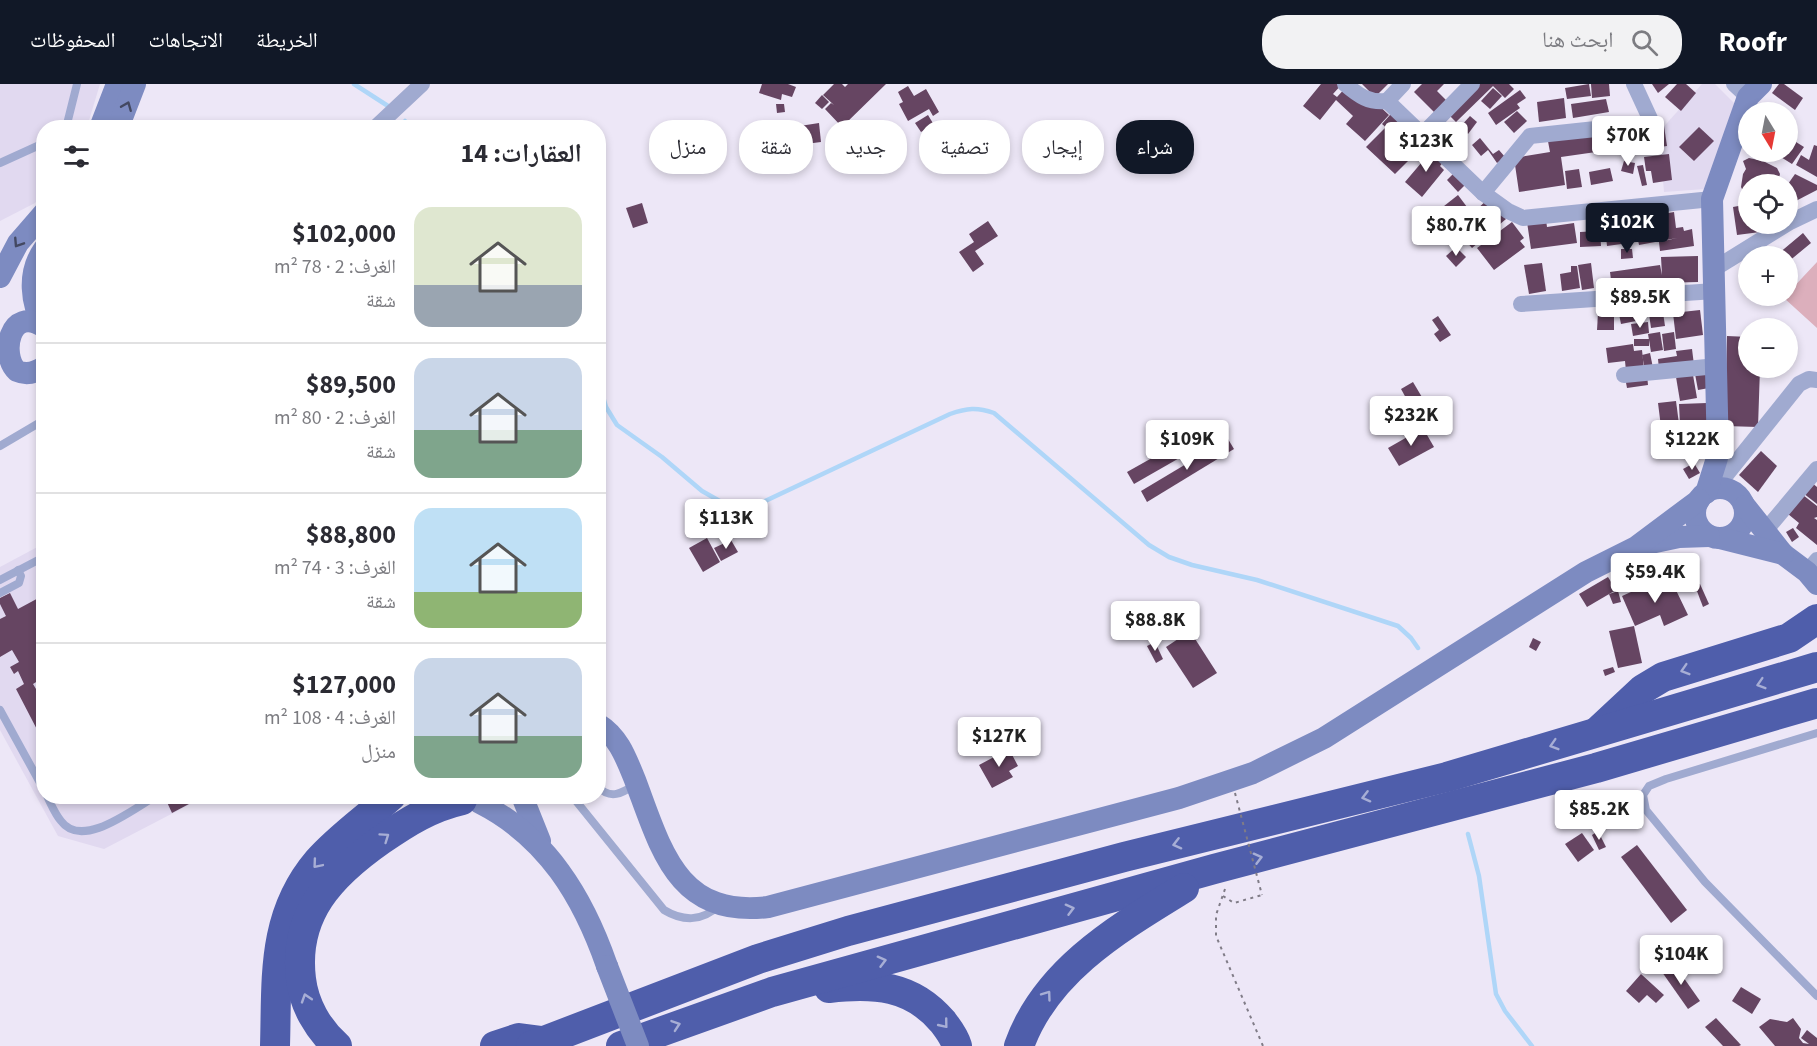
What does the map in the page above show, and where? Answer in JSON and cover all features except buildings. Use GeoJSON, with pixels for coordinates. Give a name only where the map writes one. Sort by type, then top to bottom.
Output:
{"type":"FeatureCollection","features":[{"type":"Feature","properties":{"kind":"highway"},"geometry":{"type":"LineString","coordinates":[[1596,733],[1643,689],[1663,677],[1789,638],[1817,619]]}},
{"type":"Feature","properties":{"kind":"highway"},"geometry":{"type":"LineString","coordinates":[[495,1046],[519,1038],[537,1043],[758,959],[848,931],[1124,857],[1447,777],[1817,667]]}},
{"type":"Feature","properties":{"kind":"highway"},"geometry":{"type":"LineString","coordinates":[[621,1046],[772,992],[1225,876],[1817,703]]}},
{"type":"Feature","properties":{"kind":"highway"},"geometry":{"type":"LineString","coordinates":[[275,1046],[278,957],[280,939],[290,905],[303,881],[319,860],[382,804]]}},
{"type":"Feature","properties":{"kind":"highway"},"geometry":{"type":"LineString","coordinates":[[337,1046],[313,1016],[301,984],[302,944],[316,903],[334,878],[357,856],[416,816],[446,804]]}},
{"type":"Feature","properties":{"kind":"highway"},"geometry":{"type":"LineString","coordinates":[[1019,1046],[1036,1010],[1057,981],[1080,959],[1120,928],[1225,876]]}},
{"type":"Feature","properties":{"kind":"highway"},"geometry":{"type":"LineString","coordinates":[[772,992],[854,985],[885,988],[915,996],[935,1013],[954,1037],[957,1046]]}},
{"type":"Feature","properties":{"kind":"street"},"geometry":{"type":"LineString","coordinates":[[103,120],[117,84]]}},
{"type":"Feature","properties":{"kind":"street"},"geometry":{"type":"LineString","coordinates":[[121,120],[135,84]]}},
{"type":"Feature","properties":{"kind":"street"},"geometry":{"type":"LineString","coordinates":[[384,120],[422,84]]}},
{"type":"Feature","properties":{"kind":"street"},"geometry":{"type":"LineString","coordinates":[[1345,84],[1359,97],[1374,102],[1388,101],[1403,84]]}},
{"type":"Feature","properties":{"kind":"street"},"geometry":{"type":"LineString","coordinates":[[1423,134],[1472,84]]}},
{"type":"Feature","properties":{"kind":"street"},"geometry":{"type":"LineString","coordinates":[[1483,193],[1530,136],[1652,123],[1634,84]]}},
{"type":"Feature","properties":{"kind":"street"},"geometry":{"type":"LineString","coordinates":[[1636,547],[1679,537],[1729,537],[1743,525],[1745,516],[1730,482],[1717,366],[1712,199],[1748,88]]}},
{"type":"Feature","properties":{"kind":"street"},"geometry":{"type":"LineString","coordinates":[[1388,101],[1483,193],[1508,211],[1523,218],[1712,199]]}},
{"type":"Feature","properties":{"kind":"street"},"geometry":{"type":"LineString","coordinates":[[1798,218],[1817,209]]}},
{"type":"Feature","properties":{"kind":"street"},"geometry":{"type":"LineString","coordinates":[[0,277],[18,243],[36,222]]}},
{"type":"Feature","properties":{"kind":"street"},"geometry":{"type":"LineString","coordinates":[[1521,303],[1714,280],[1774,234]]}},
{"type":"Feature","properties":{"kind":"street"},"geometry":{"type":"LineString","coordinates":[[36,264],[32,285],[36,309]]}},
{"type":"Feature","properties":{"kind":"street"},"geometry":{"type":"LineString","coordinates":[[36,323],[21,322],[9,328],[1,345],[15,370],[36,372]]}},
{"type":"Feature","properties":{"kind":"street"},"geometry":{"type":"LineString","coordinates":[[1624,375],[1717,366]]}},
{"type":"Feature","properties":{"kind":"street"},"geometry":{"type":"LineString","coordinates":[[1814,572],[1783,554],[1714,537],[1698,524],[1695,516],[1702,496],[1730,482],[1799,384],[1817,380]]}},
{"type":"Feature","properties":{"kind":"street"},"geometry":{"type":"LineString","coordinates":[[1765,531],[1817,469]]}},
{"type":"Feature","properties":{"kind":"street"},"geometry":{"type":"LineString","coordinates":[[606,731],[623,750],[663,855],[670,867],[689,887],[720,904],[740,908],[768,907],[1179,798],[1245,776],[1324,738],[1586,572],[1636,547],[1702,496],[1730,482]]}},
{"type":"Feature","properties":{"kind":"street"},"geometry":{"type":"LineString","coordinates":[[1730,482],[1783,554]]}},
{"type":"Feature","properties":{"kind":"street"},"geometry":{"type":"LineString","coordinates":[[482,804],[508,819],[544,850]]}},
{"type":"Feature","properties":{"kind":"street"},"geometry":{"type":"LineString","coordinates":[[525,804],[544,850],[582,908],[638,1046]]}},
{"type":"Feature","properties":{"kind":"lane"},"geometry":{"type":"LineString","coordinates":[[68,120],[77,84]]}},
{"type":"Feature","properties":{"kind":"lane"},"geometry":{"type":"LineString","coordinates":[[0,163],[36,147]]}},
{"type":"Feature","properties":{"kind":"lane"},"geometry":{"type":"LineString","coordinates":[[1798,221],[1817,220]]}},
{"type":"Feature","properties":{"kind":"lane"},"geometry":{"type":"LineString","coordinates":[[0,446],[36,425]]}},
{"type":"Feature","properties":{"kind":"lane"},"geometry":{"type":"LineString","coordinates":[[0,580],[36,561]]}},
{"type":"Feature","properties":{"kind":"lane"},"geometry":{"type":"LineString","coordinates":[[0,593],[20,582],[21,576],[18,570]]}},
{"type":"Feature","properties":{"kind":"lane"},"geometry":{"type":"LineString","coordinates":[[0,710],[36,775]]}},
{"type":"Feature","properties":{"kind":"lane"},"geometry":{"type":"LineString","coordinates":[[1817,733],[1666,779],[1649,786],[1643,795],[1646,810],[1705,882],[1817,996]]}},
{"type":"Feature","properties":{"kind":"lane"},"geometry":{"type":"LineString","coordinates":[[606,793],[616,795],[636,784]]}},
{"type":"Feature","properties":{"kind":"lane"},"geometry":{"type":"LineString","coordinates":[[51,804],[61,822],[70,829],[84,833],[97,829],[142,804]]}},
{"type":"Feature","properties":{"kind":"lane"},"geometry":{"type":"LineString","coordinates":[[578,804],[664,910],[681,918],[691,919],[708,915],[720,904]]}},
{"type":"Feature","properties":{"kind":"path"},"geometry":{"type":"LineString","coordinates":[[1225,876],[1234,903],[1262,895],[1235,793]]}},
{"type":"Feature","properties":{"kind":"path"},"geometry":{"type":"LineString","coordinates":[[1225,876],[1216,915],[1216,936],[1263,1046]]}},
{"type":"Feature","properties":{"kind":"shaded area"},"geometry":{"type":"Polygon","coordinates":[[[0,84],[100,84],[89,120],[36,120],[36,202],[0,221],[0,84]]]}},
{"type":"Feature","properties":{"kind":"shaded area"},"geometry":{"type":"Polygon","coordinates":[[[1702,84],[1715,84],[1735,104],[1705,189],[1664,192],[1659,132],[1702,84]]]}},
{"type":"Feature","properties":{"kind":"shaded area"},"geometry":{"type":"Polygon","coordinates":[[[1817,262],[1817,328],[1793,306],[1798,306],[1798,282],[1817,262]]]}},
{"type":"Feature","properties":{"kind":"shaded area"},"geometry":{"type":"Polygon","coordinates":[[[36,548],[36,796],[0,730],[0,567],[36,548]]]}},
{"type":"Feature","properties":{"kind":"shaded area"},"geometry":{"type":"Polygon","coordinates":[[[40,804],[191,804],[104,849],[58,836],[40,804]]]}},
{"type":"Feature","properties":{"kind":"waterway"},"geometry":{"type":"LineString","coordinates":[[354,84],[388,106]]}},
{"type":"Feature","properties":{"kind":"waterway"},"geometry":{"type":"LineString","coordinates":[[606,407],[617,425],[662,457],[702,491],[732,508],[744,511],[950,414],[972,409],[994,413],[1149,545],[1169,557],[1192,565],[1257,580],[1398,626],[1418,648]]}},
{"type":"Feature","properties":{"kind":"waterway"},"geometry":{"type":"LineString","coordinates":[[1468,834],[1479,876],[1496,994],[1505,1011],[1532,1046]]}}]}
